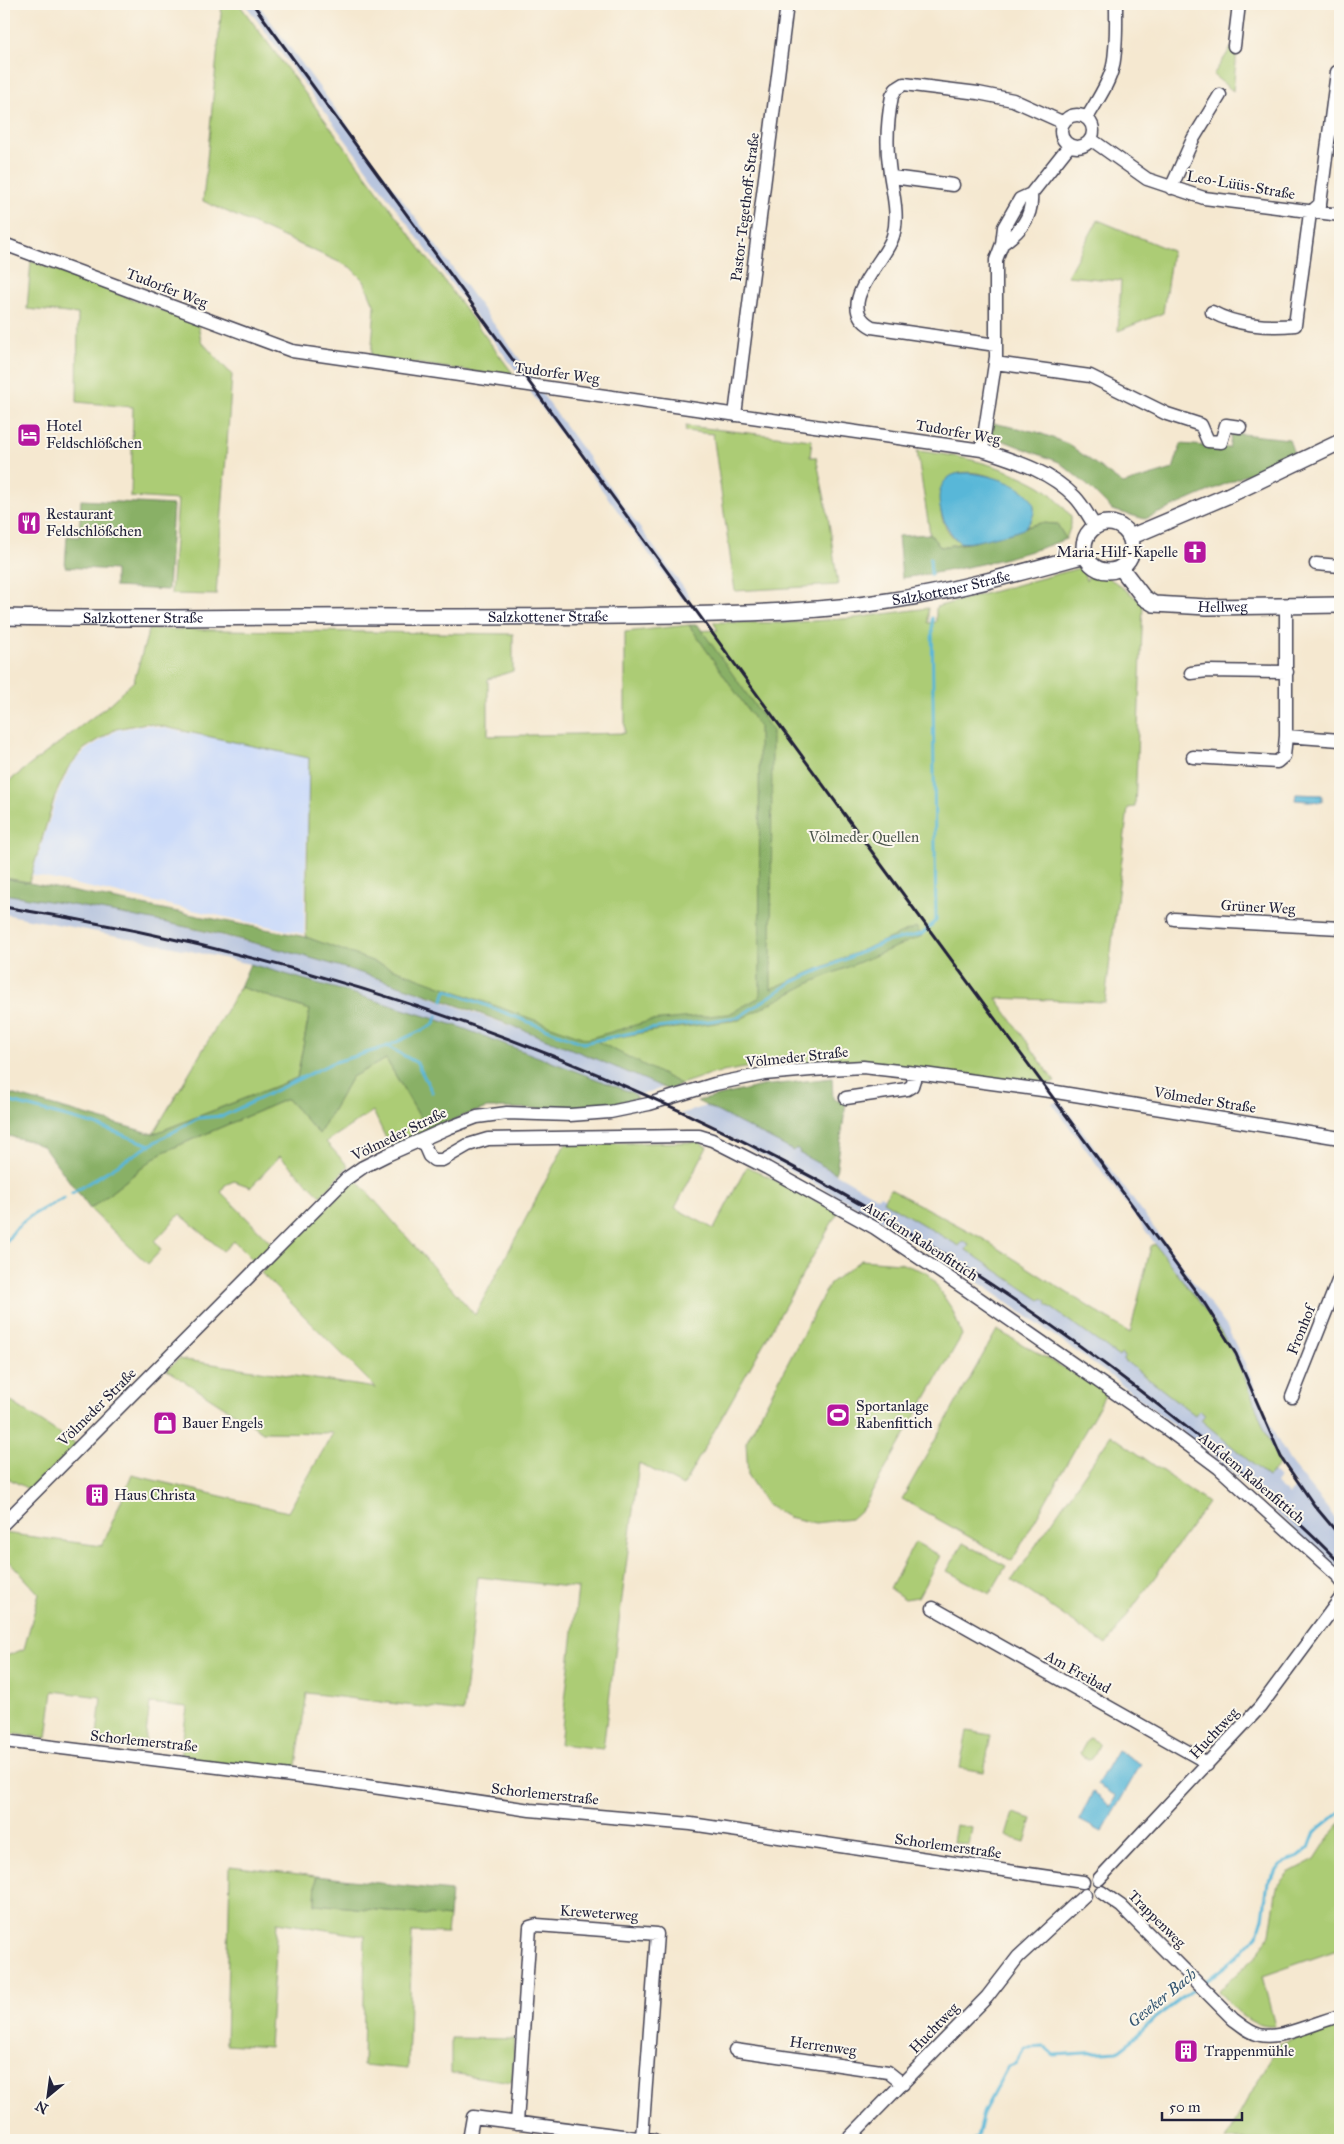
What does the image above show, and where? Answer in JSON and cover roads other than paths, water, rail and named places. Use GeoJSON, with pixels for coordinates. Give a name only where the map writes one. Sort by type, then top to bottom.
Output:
{"type":"FeatureCollection","features":[{"type":"Feature","properties":{"kind":"main road"},"geometry":{"type":"LineString","coordinates":[[1130,537],[1227,496],[1340,442]]}},
{"type":"Feature","properties":{"kind":"main road"},"geometry":{"type":"LineString","coordinates":[[1114,523],[1122,527],[1130,537],[1133,546],[1130,558],[1121,568],[1114,571],[1099,570],[1092,566],[1085,555],[1084,542],[1088,532],[1095,526],[1114,523]]}},
{"type":"Feature","properties":{"kind":"main road","name":"Salzkottener Straße"},"geometry":{"type":"LineString","coordinates":[[4,617],[110,619],[274,616],[605,617],[848,607],[899,600],[982,584],[1085,555]]}},
{"type":"Feature","properties":{"kind":"main road","name":"Hellweg"},"geometry":{"type":"LineString","coordinates":[[1121,568],[1139,594],[1154,604],[1207,607],[1340,605]]}},
{"type":"Feature","properties":{"kind":"street","name":"Pastor-Tegethoff-Straße"},"geometry":{"type":"LineString","coordinates":[[735,415],[787,4]]}},
{"type":"Feature","properties":{"kind":"street"},"geometry":{"type":"LineString","coordinates":[[1087,118],[1113,67],[1117,36],[1114,4]]}},
{"type":"Feature","properties":{"kind":"street"},"geometry":{"type":"LineString","coordinates":[[1234,46],[1239,4]]}},
{"type":"Feature","properties":{"kind":"street"},"geometry":{"type":"LineString","coordinates":[[1212,312],[1225,319],[1277,327],[1294,325],[1310,213],[1320,204],[1337,72]]}},
{"type":"Feature","properties":{"kind":"street"},"geometry":{"type":"LineString","coordinates":[[996,345],[872,327],[859,316],[857,307],[862,288],[888,249],[894,236],[892,176],[888,152],[890,105],[896,89],[904,84],[978,93],[1013,100],[1062,122]]}},
{"type":"Feature","properties":{"kind":"street"},"geometry":{"type":"LineString","coordinates":[[1171,188],[1193,139],[1220,95]]}},
{"type":"Feature","properties":{"kind":"street"},"geometry":{"type":"LineString","coordinates":[[1078,115],[1087,118],[1092,124],[1094,132],[1092,140],[1079,148],[1069,146],[1063,140],[1060,130],[1062,122],[1070,116],[1078,115]]}},
{"type":"Feature","properties":{"kind":"street","name":"Leo-Lüüs-Straße"},"geometry":{"type":"LineString","coordinates":[[1092,140],[1146,179],[1204,198],[1310,213],[1340,215]]}},
{"type":"Feature","properties":{"kind":"street"},"geometry":{"type":"LineString","coordinates":[[982,450],[995,363],[996,260],[1002,244],[1004,227],[1020,200],[1031,194],[1069,146]]}},
{"type":"Feature","properties":{"kind":"street"},"geometry":{"type":"LineString","coordinates":[[892,176],[953,185]]}},
{"type":"Feature","properties":{"kind":"street","name":"Tudorfer Weg"},"geometry":{"type":"LineString","coordinates":[[4,244],[292,351],[982,450],[1020,462],[1052,478],[1076,498],[1095,526]]}},
{"type":"Feature","properties":{"kind":"street"},"geometry":{"type":"LineString","coordinates":[[995,363],[1090,376],[1167,414],[1201,425],[1208,440],[1221,442],[1226,425],[1240,427]]}},
{"type":"Feature","properties":{"kind":"street"},"geometry":{"type":"LineString","coordinates":[[1316,564],[1340,566]]}},
{"type":"Feature","properties":{"kind":"street"},"geometry":{"type":"LineString","coordinates":[[1193,756],[1277,762],[1284,756],[1287,672],[1286,605]]}},
{"type":"Feature","properties":{"kind":"street"},"geometry":{"type":"LineString","coordinates":[[1191,673],[1207,671],[1287,672]]}},
{"type":"Feature","properties":{"kind":"street"},"geometry":{"type":"LineString","coordinates":[[1286,736],[1340,740]]}},
{"type":"Feature","properties":{"kind":"street","name":"Grüner Weg"},"geometry":{"type":"LineString","coordinates":[[1174,919],[1340,928]]}},
{"type":"Feature","properties":{"kind":"street","name":"Völmeder Straße"},"geometry":{"type":"LineString","coordinates":[[4,1523],[333,1191],[363,1168],[477,1117],[507,1113],[570,1115],[610,1112],[649,1104],[715,1084],[764,1074],[863,1068],[916,1073],[1050,1092],[1340,1138]]}},
{"type":"Feature","properties":{"kind":"street"},"geometry":{"type":"LineString","coordinates":[[846,1098],[907,1089],[912,1086],[916,1073]]}},
{"type":"Feature","properties":{"kind":"street","name":"Auf dem Rabenfittich"},"geometry":{"type":"LineString","coordinates":[[422,1140],[429,1156],[434,1160],[442,1160],[468,1145],[488,1139],[699,1136],[712,1140],[875,1228],[1050,1347],[1219,1468],[1338,1576],[1340,1581]]}},
{"type":"Feature","properties":{"kind":"street","name":"Fronhof"},"geometry":{"type":"LineString","coordinates":[[1292,1397],[1340,1276]]}},
{"type":"Feature","properties":{"kind":"street","name":"Huchtweg"},"geometry":{"type":"LineString","coordinates":[[1100,1885],[1260,1707],[1340,1599]]}},
{"type":"Feature","properties":{"kind":"street","name":"Am Freibad"},"geometry":{"type":"LineString","coordinates":[[933,1608],[1199,1758],[1207,1765]]}},
{"type":"Feature","properties":{"kind":"street","name":"Schorlemerstraße"},"geometry":{"type":"LineString","coordinates":[[4,1742],[332,1781],[530,1810],[691,1824],[1084,1888]]}},
{"type":"Feature","properties":{"kind":"street"},"geometry":{"type":"LineString","coordinates":[[1090,1877],[1100,1885],[1094,1897],[1084,1888],[1090,1877]]}},
{"type":"Feature","properties":{"kind":"street","name":"Trappenweg"},"geometry":{"type":"LineString","coordinates":[[1100,1885],[1233,2019],[1245,2028],[1260,2035],[1278,2035],[1340,2016]]}},
{"type":"Feature","properties":{"kind":"street","name":"Huchtweg"},"geometry":{"type":"LineString","coordinates":[[847,2140],[988,1997],[1018,1957],[1084,1888]]}},
{"type":"Feature","properties":{"kind":"street","name":"Kreweterweg"},"geometry":{"type":"LineString","coordinates":[[517,2123],[530,1927],[537,1925],[657,1934],[648,2139]]}},
{"type":"Feature","properties":{"kind":"street","name":"Herrenweg"},"geometry":{"type":"LineString","coordinates":[[735,2050],[888,2072],[903,2084]]}},
{"type":"Feature","properties":{"kind":"street"},"geometry":{"type":"LineString","coordinates":[[469,2140],[473,2117],[517,2123],[576,2135],[648,2139]]}},
{"type":"Feature","properties":{"kind":"water"},"geometry":{"type":"Polygon","coordinates":[[[968,473],[999,479],[1020,489],[1033,504],[1034,513],[1028,524],[1023,529],[1012,533],[976,541],[959,542],[948,529],[944,520],[939,501],[940,492],[942,485],[950,476],[968,473]]]}},
{"type":"Feature","properties":{"kind":"water"},"geometry":{"type":"Polygon","coordinates":[[[1296,794],[1322,795],[1322,802],[1295,800],[1296,794]]]}},
{"type":"Feature","properties":{"kind":"water"},"geometry":{"type":"Polygon","coordinates":[[[1117,1750],[1141,1764],[1102,1832],[1079,1820],[1093,1792],[1101,1797],[1110,1807],[1116,1796],[1097,1785],[1117,1750]]]}},
{"type":"Feature","properties":{"kind":"waterway"},"geometry":{"type":"LineString","coordinates":[[930,558],[931,575]]}},
{"type":"Feature","properties":{"kind":"waterway"},"geometry":{"type":"LineString","coordinates":[[443,1000],[446,990],[583,1043],[650,1029],[739,1017],[792,982],[885,942],[922,934],[936,921],[932,618]]}},
{"type":"Feature","properties":{"kind":"waterway"},"geometry":{"type":"LineString","coordinates":[[4,1100],[96,1125],[150,1145],[198,1118],[223,1116],[332,1063],[386,1047],[433,1025],[437,1016]]}},
{"type":"Feature","properties":{"kind":"waterway"},"geometry":{"type":"LineString","coordinates":[[387,1046],[417,1063],[432,1092]]}},
{"type":"Feature","properties":{"kind":"waterway"},"geometry":{"type":"LineString","coordinates":[[72,1193],[150,1145]]}},
{"type":"Feature","properties":{"kind":"waterway"},"geometry":{"type":"LineString","coordinates":[[7,1241],[12,1233],[25,1221],[64,1198]]}},
{"type":"Feature","properties":{"kind":"waterway","name":"Geseker Bach"},"geometry":{"type":"LineString","coordinates":[[1202,1984],[1238,1956],[1258,1934],[1263,1918],[1268,1882],[1282,1864],[1298,1857],[1309,1848],[1315,1832],[1340,1812]]}},
{"type":"Feature","properties":{"kind":"waterway","name":"Geseker Bach"},"geometry":{"type":"LineString","coordinates":[[973,2140],[977,2137],[983,2113],[1008,2066],[1015,2064],[1025,2048],[1045,2047],[1054,2055],[1118,2051],[1135,2038],[1155,2018],[1197,1987]]}},
{"type":"Feature","properties":{"kind":"railway"},"geometry":{"type":"LineString","coordinates":[[253,4],[875,856],[1205,1304],[1236,1354],[1281,1457],[1314,1505],[1340,1536]]}},
{"type":"Feature","properties":{"kind":"railway"},"geometry":{"type":"LineString","coordinates":[[4,907],[158,936],[309,973],[457,1020],[602,1076],[743,1141],[879,1215],[1012,1298],[1139,1390],[1191,1431],[1268,1495],[1340,1563]]}},
{"type":"Feature","properties":{"kind":"place","name":"Hotel Feldschlößchen"},"geometry":{"type":"Point","coordinates":[29,435]}},
{"type":"Feature","properties":{"kind":"place","name":"Restaurant Feldschlößchen"},"geometry":{"type":"Point","coordinates":[29,523]}},
{"type":"Feature","properties":{"kind":"place","name":"Maria-Hilf-Kapelle"},"geometry":{"type":"Point","coordinates":[1195,552]}},
{"type":"Feature","properties":{"kind":"place","name":"Sportanlage Rabenfittich"},"geometry":{"type":"Point","coordinates":[838,1415]}},
{"type":"Feature","properties":{"kind":"place","name":"Bauer Engels"},"geometry":{"type":"Point","coordinates":[165,1423]}},
{"type":"Feature","properties":{"kind":"place","name":"Haus Christa"},"geometry":{"type":"Point","coordinates":[97,1495]}},
{"type":"Feature","properties":{"kind":"place","name":"Trappenmühle"},"geometry":{"type":"Point","coordinates":[1186,2051]}},
{"type":"Feature","properties":{"kind":"park label","name":"Völmeder Quellen"},"geometry":{"type":"Point","coordinates":[864,837]}}]}
